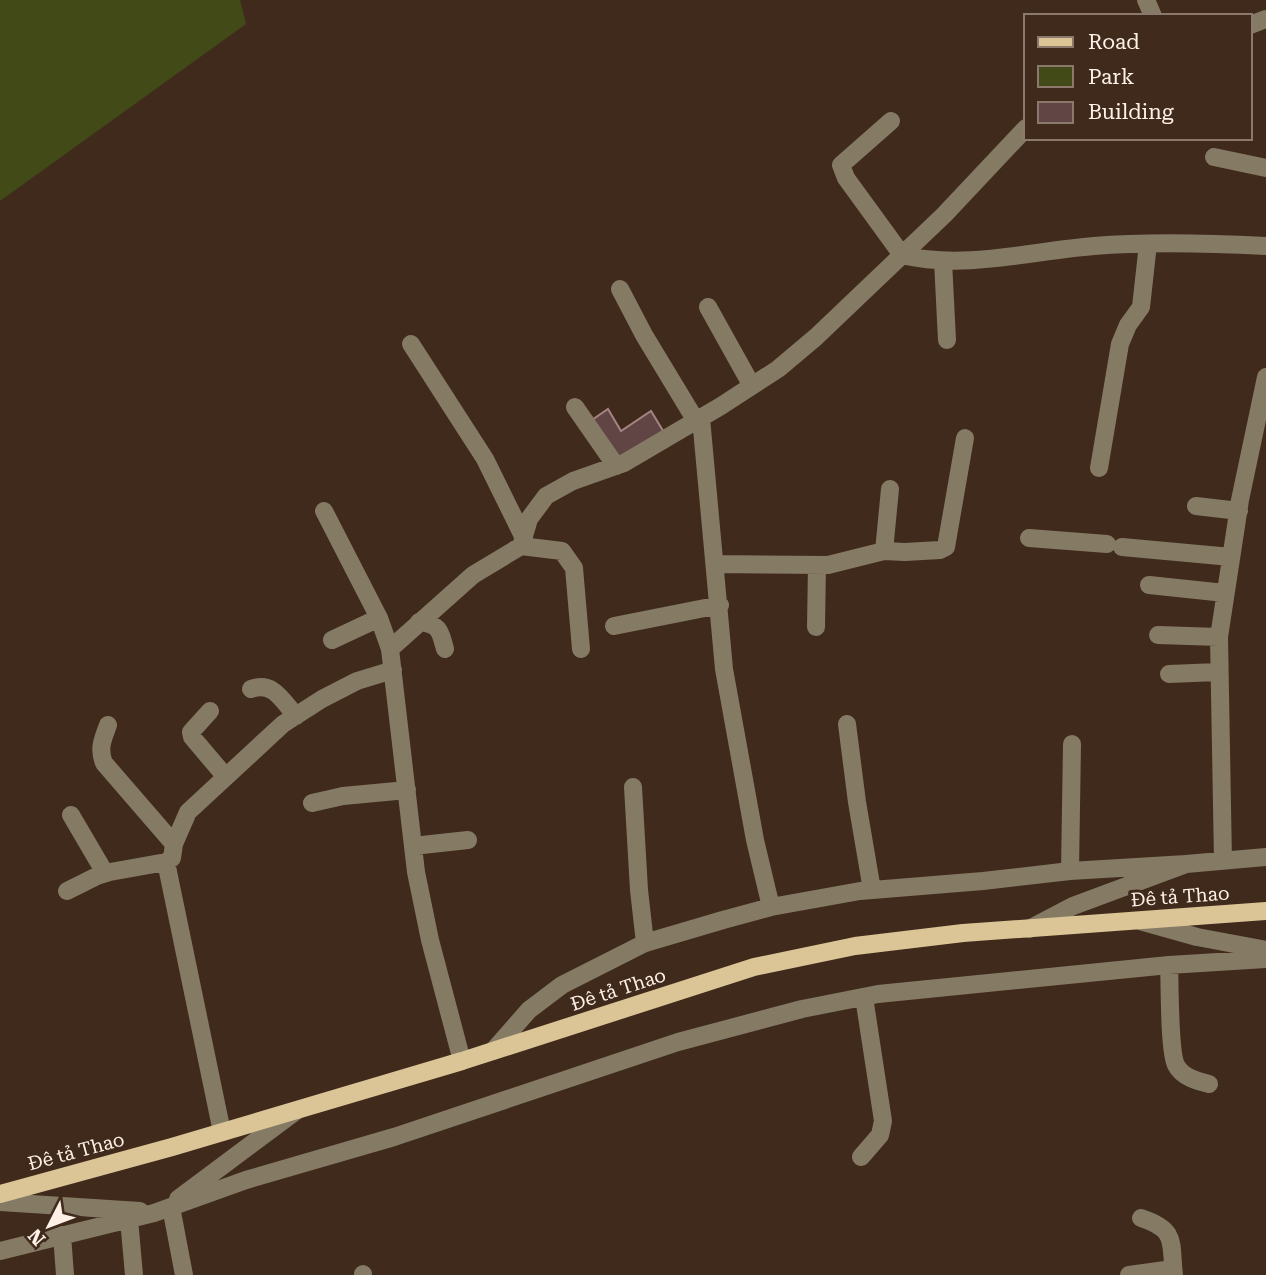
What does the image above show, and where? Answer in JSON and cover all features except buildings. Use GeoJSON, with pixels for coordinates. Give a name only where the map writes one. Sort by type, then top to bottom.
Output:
{"type":"FeatureCollection","features":[{"type":"Feature","properties":{"kind":"main road","name":"Đê tả Thao"},"geometry":{"type":"LineString","coordinates":[[0,1194],[462,1061],[754,967],[855,946],[963,933],[1266,911]]}},
{"type":"Feature","properties":{"kind":"street"},"geometry":{"type":"LineString","coordinates":[[891,121],[841,165],[846,178],[902,255],[943,261],[1095,246],[1200,243],[1266,246]]}},
{"type":"Feature","properties":{"kind":"street"},"geometry":{"type":"LineString","coordinates":[[390,649],[473,575],[522,542],[529,519],[546,496],[573,481],[616,467],[699,420],[778,369],[816,337],[902,255],[1024,130]]}},
{"type":"Feature","properties":{"kind":"street"},"geometry":{"type":"LineString","coordinates":[[1214,157],[1266,168]]}},
{"type":"Feature","properties":{"kind":"street"},"geometry":{"type":"LineString","coordinates":[[1098,468],[1121,344],[1128,325],[1142,307],[1148,244]]}},
{"type":"Feature","properties":{"kind":"street"},"geometry":{"type":"LineString","coordinates":[[943,261],[947,340]]}},
{"type":"Feature","properties":{"kind":"street"},"geometry":{"type":"LineString","coordinates":[[620,289],[658,359],[699,420],[716,564],[724,669],[755,840],[771,907]]}},
{"type":"Feature","properties":{"kind":"street"},"geometry":{"type":"LineString","coordinates":[[708,307],[752,386]]}},
{"type":"Feature","properties":{"kind":"street"},"geometry":{"type":"LineString","coordinates":[[411,344],[485,459],[522,542]]}},
{"type":"Feature","properties":{"kind":"street"},"geometry":{"type":"LineString","coordinates":[[1223,861],[1219,637],[1239,511],[1266,377]]}},
{"type":"Feature","properties":{"kind":"street"},"geometry":{"type":"LineString","coordinates":[[575,407],[616,467]]}},
{"type":"Feature","properties":{"kind":"street"},"geometry":{"type":"LineString","coordinates":[[716,564],[817,565],[884,551],[940,550],[946,547],[965,438]]}},
{"type":"Feature","properties":{"kind":"street"},"geometry":{"type":"LineString","coordinates":[[884,551],[890,489]]}},
{"type":"Feature","properties":{"kind":"street"},"geometry":{"type":"LineString","coordinates":[[1196,506],[1239,511]]}},
{"type":"Feature","properties":{"kind":"street"},"geometry":{"type":"LineString","coordinates":[[324,512],[379,618],[390,649],[413,846],[430,940],[462,1061]]}},
{"type":"Feature","properties":{"kind":"street"},"geometry":{"type":"LineString","coordinates":[[1029,538],[1231,557]]}},
{"type":"Feature","properties":{"kind":"street"},"geometry":{"type":"LineString","coordinates":[[522,542],[562,551],[569,558],[574,568],[581,649]]}},
{"type":"Feature","properties":{"kind":"street"},"geometry":{"type":"LineString","coordinates":[[816,626],[817,565]]}},
{"type":"Feature","properties":{"kind":"street"},"geometry":{"type":"LineString","coordinates":[[1149,585],[1225,593]]}},
{"type":"Feature","properties":{"kind":"street"},"geometry":{"type":"LineString","coordinates":[[614,626],[720,606]]}},
{"type":"Feature","properties":{"kind":"street"},"geometry":{"type":"LineString","coordinates":[[332,640],[379,618]]}},
{"type":"Feature","properties":{"kind":"street"},"geometry":{"type":"LineString","coordinates":[[419,622],[433,624],[438,628],[445,649]]}},
{"type":"Feature","properties":{"kind":"street"},"geometry":{"type":"LineString","coordinates":[[1158,635],[1219,637]]}},
{"type":"Feature","properties":{"kind":"street"},"geometry":{"type":"LineString","coordinates":[[67,891],[105,873],[166,862],[172,858],[174,844],[188,812],[283,724],[357,681],[393,670]]}},
{"type":"Feature","properties":{"kind":"street"},"geometry":{"type":"LineString","coordinates":[[1169,674],[1218,672]]}},
{"type":"Feature","properties":{"kind":"street"},"geometry":{"type":"LineString","coordinates":[[251,689],[266,685],[296,716]]}},
{"type":"Feature","properties":{"kind":"street"},"geometry":{"type":"LineString","coordinates":[[210,710],[191,732],[192,737],[225,776]]}},
{"type":"Feature","properties":{"kind":"street"},"geometry":{"type":"LineString","coordinates":[[848,724],[857,802],[872,890]]}},
{"type":"Feature","properties":{"kind":"street"},"geometry":{"type":"LineString","coordinates":[[108,725],[101,744],[104,762],[174,844]]}},
{"type":"Feature","properties":{"kind":"street"},"geometry":{"type":"LineString","coordinates":[[1070,871],[1072,744]]}},
{"type":"Feature","properties":{"kind":"street"},"geometry":{"type":"LineString","coordinates":[[633,787],[645,943]]}},
{"type":"Feature","properties":{"kind":"street"},"geometry":{"type":"LineString","coordinates":[[313,803],[343,796],[407,790]]}},
{"type":"Feature","properties":{"kind":"street"},"geometry":{"type":"LineString","coordinates":[[71,815],[105,873]]}},
{"type":"Feature","properties":{"kind":"street"},"geometry":{"type":"LineString","coordinates":[[413,846],[468,840]]}},
{"type":"Feature","properties":{"kind":"street"},"geometry":{"type":"LineString","coordinates":[[493,1051],[529,1010],[562,985],[645,943],[771,907],[872,890],[1070,871],[1266,857]]}},
{"type":"Feature","properties":{"kind":"street"},"geometry":{"type":"LineString","coordinates":[[166,862],[222,1132]]}},
{"type":"Feature","properties":{"kind":"street"},"geometry":{"type":"LineString","coordinates":[[1029,929],[1073,906],[1186,864]]}},
{"type":"Feature","properties":{"kind":"street"},"geometry":{"type":"LineString","coordinates":[[1137,920],[1197,937],[1266,950]]}},
{"type":"Feature","properties":{"kind":"street"},"geometry":{"type":"LineString","coordinates":[[0,1251],[163,1209],[297,1164],[394,1138],[678,1042],[802,1009],[864,997],[1169,965],[1266,959]]}},
{"type":"Feature","properties":{"kind":"street"},"geometry":{"type":"LineString","coordinates":[[1169,965],[1176,1066],[1190,1078],[1209,1084]]}},
{"type":"Feature","properties":{"kind":"street"},"geometry":{"type":"LineString","coordinates":[[861,1157],[880,1135],[883,1121],[864,997]]}},
{"type":"Feature","properties":{"kind":"street"},"geometry":{"type":"LineString","coordinates":[[0,1202],[163,1209],[299,1109]]}},
{"type":"Feature","properties":{"kind":"street"},"geometry":{"type":"LineString","coordinates":[[163,1209],[184,1275]]}},
{"type":"Feature","properties":{"kind":"street"},"geometry":{"type":"LineString","coordinates":[[1129,1275],[1174,1272],[1170,1238],[1160,1224],[1141,1218]]}},
{"type":"Feature","properties":{"kind":"street"},"geometry":{"type":"LineString","coordinates":[[129,1219],[134,1275]]}},
{"type":"Feature","properties":{"kind":"street"},"geometry":{"type":"LineString","coordinates":[[62,1235],[65,1275]]}},
{"type":"Feature","properties":{"kind":"green space"},"geometry":{"type":"Polygon","coordinates":[[[0,0],[240,0],[246,24],[0,201],[0,0]]]}}]}
